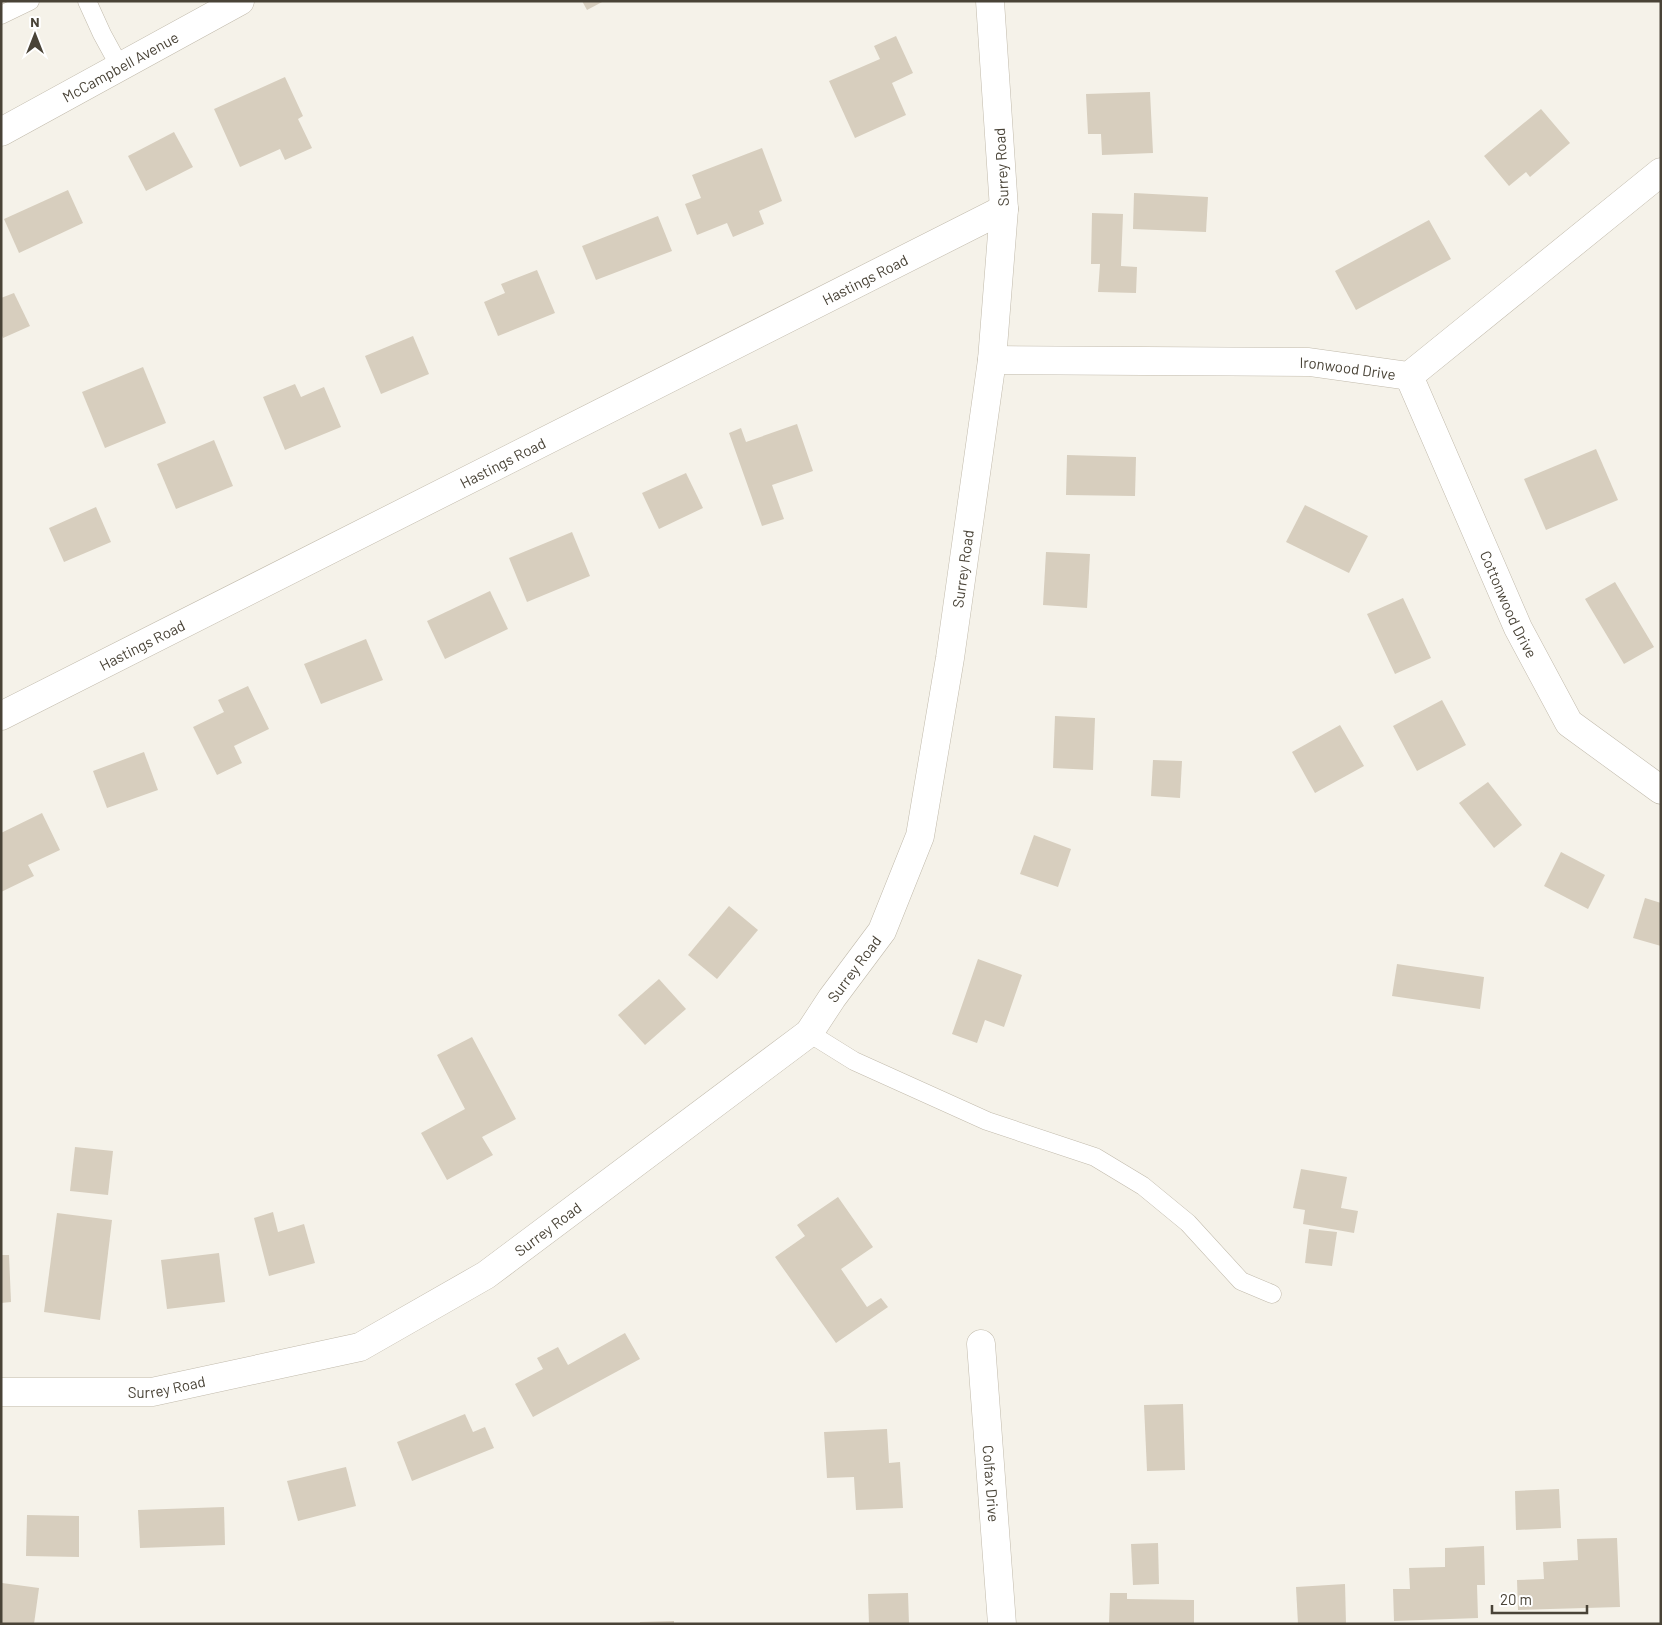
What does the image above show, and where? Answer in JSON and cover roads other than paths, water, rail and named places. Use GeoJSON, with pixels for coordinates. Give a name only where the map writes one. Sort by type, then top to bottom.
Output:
{"type":"FeatureCollection","features":[{"type":"Feature","properties":{"kind":"street","name":"McCampbell Avenue"},"geometry":{"type":"LineString","coordinates":[[1,132],[240,1]]}},
{"type":"Feature","properties":{"kind":"street","name":"Surrey Road"},"geometry":{"type":"LineString","coordinates":[[1,1392],[152,1392],[360,1346],[486,1276],[809,1033],[832,998],[882,931],[920,836],[950,658],[992,360],[1004,208],[990,1]]}},
{"type":"Feature","properties":{"kind":"street","name":"Ironwood Drive"},"geometry":{"type":"LineString","coordinates":[[992,360],[1309,362],[1409,376],[1661,172]]}},
{"type":"Feature","properties":{"kind":"street","name":"Hastings Road"},"geometry":{"type":"LineString","coordinates":[[1,716],[1004,208]]}},
{"type":"Feature","properties":{"kind":"street","name":"Cottonwood Drive"},"geometry":{"type":"LineString","coordinates":[[1409,376],[1518,628],[1569,723],[1661,790]]}},
{"type":"Feature","properties":{"kind":"street","name":"Colfax Drive"},"geometry":{"type":"LineString","coordinates":[[981,1344],[1002,1624]]}},
{"type":"Feature","properties":{"kind":"lane"},"geometry":{"type":"LineString","coordinates":[[1,15],[30,1]]}},
{"type":"Feature","properties":{"kind":"lane"},"geometry":{"type":"LineString","coordinates":[[87,1],[120,67]]}},
{"type":"Feature","properties":{"kind":"lane"},"geometry":{"type":"LineString","coordinates":[[809,1033],[854,1061],[987,1121],[1095,1156],[1143,1186],[1188,1223],[1241,1281],[1272,1294]]}}]}
